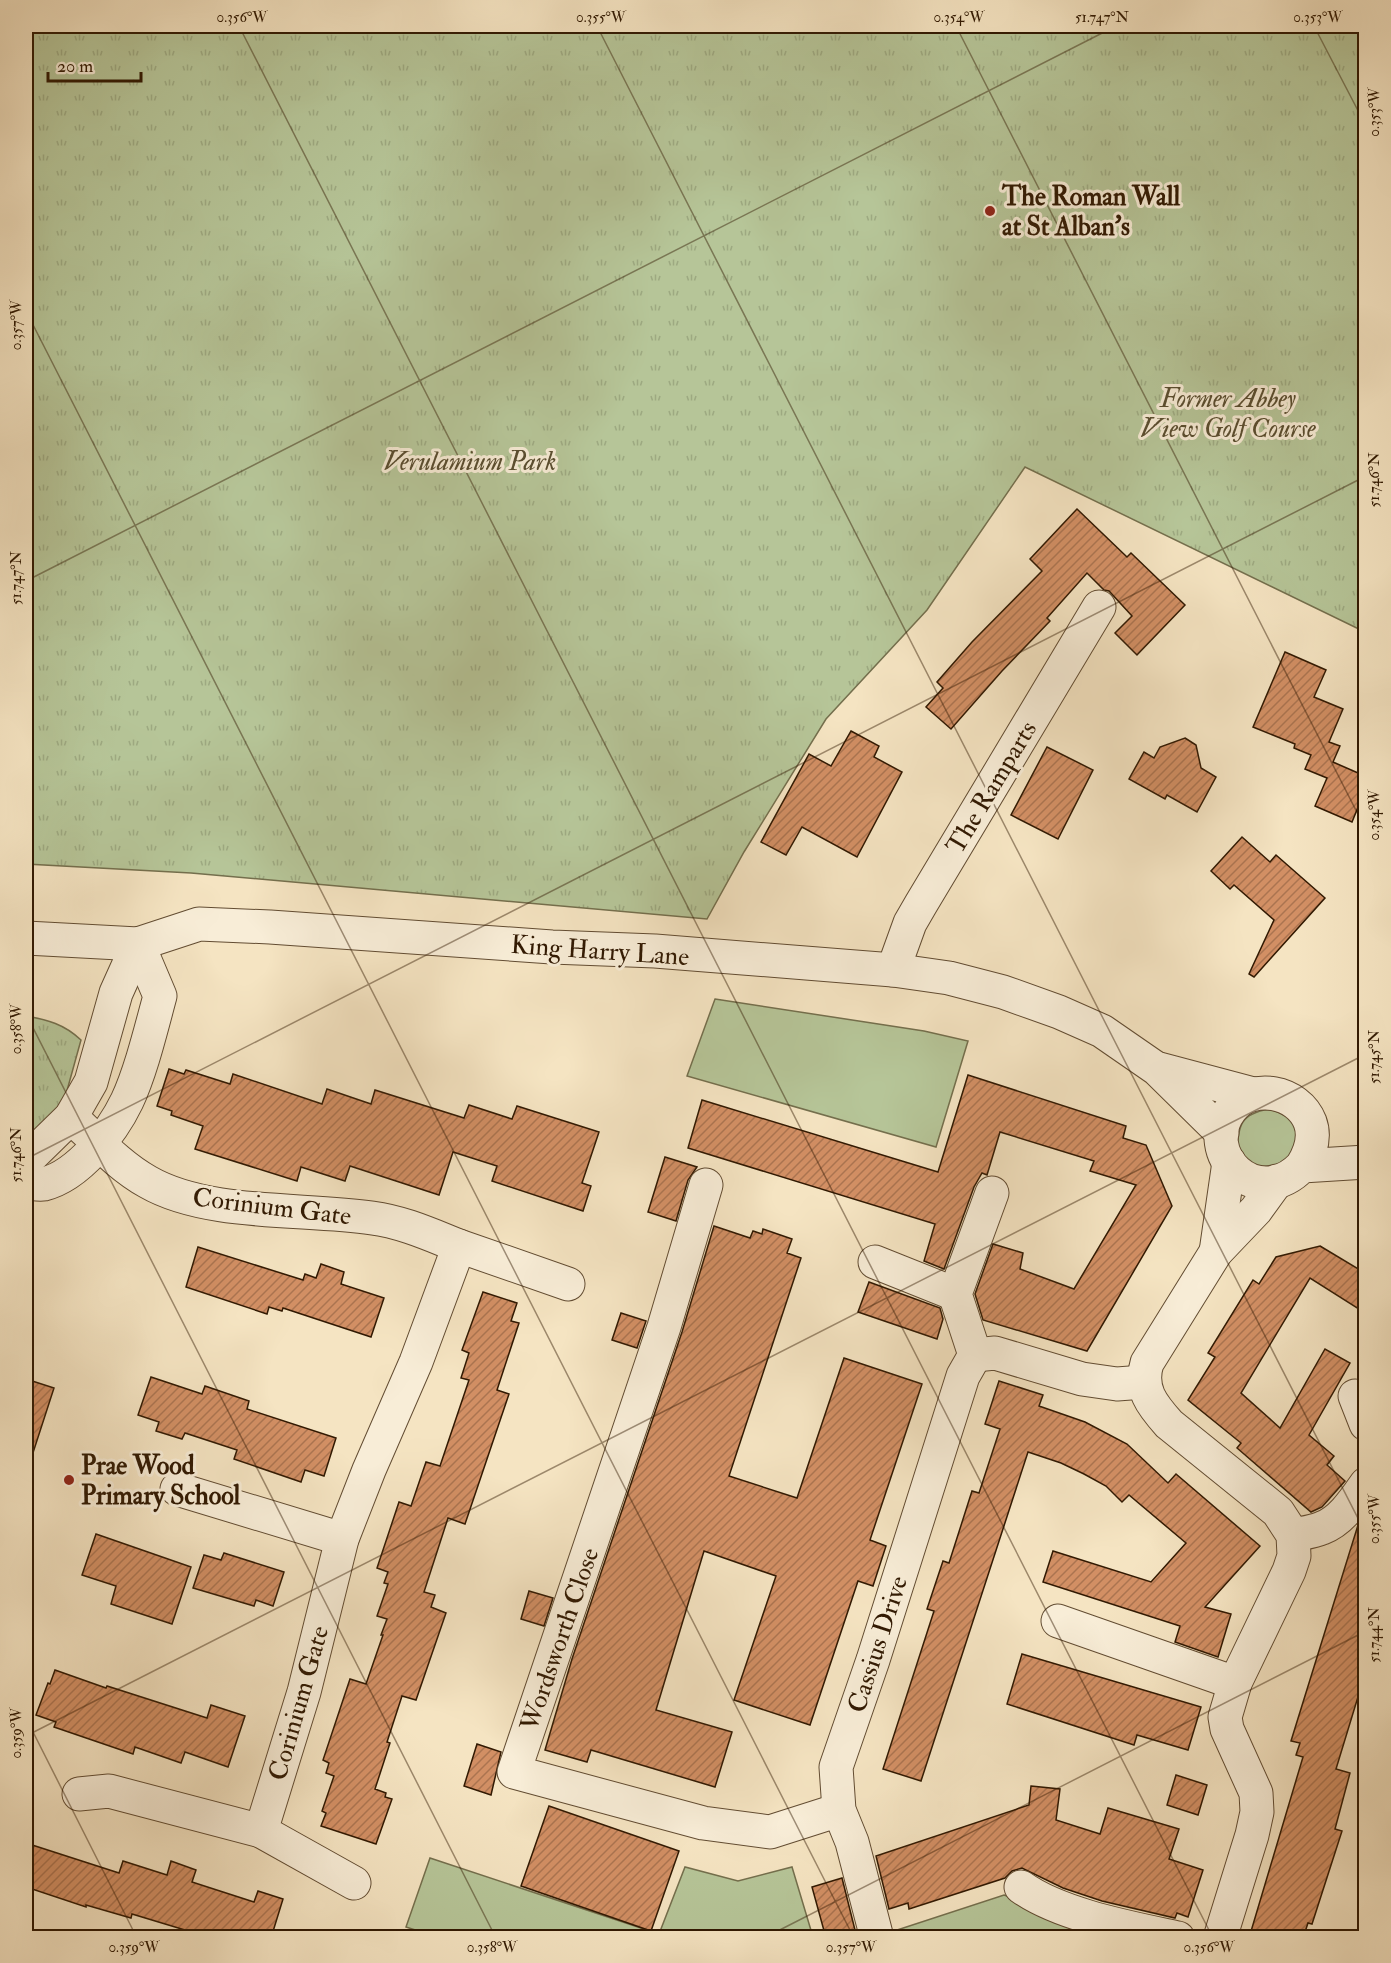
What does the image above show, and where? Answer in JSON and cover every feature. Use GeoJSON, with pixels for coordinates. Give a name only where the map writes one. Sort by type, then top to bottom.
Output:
{"type":"FeatureCollection","features":[{"type":"Feature","properties":{"kind":"street","name":"The Ramparts"},"geometry":{"type":"LineString","coordinates":[[893,970],[910,923],[1099,607]]}},
{"type":"Feature","properties":{"kind":"street","name":"King Harry Lane"},"geometry":{"type":"LineString","coordinates":[[26,938],[138,944],[199,924],[552,947],[655,951],[893,970],[960,980],[1003,992],[1059,1012],[1102,1031],[1157,1069],[1225,1147],[1249,1181],[1262,1184],[1289,1174],[1365,1161]]}},
{"type":"Feature","properties":{"kind":"street"},"geometry":{"type":"LineString","coordinates":[[26,1161],[71,1117],[91,1082],[116,993],[138,944]]}},
{"type":"Feature","properties":{"kind":"street"},"geometry":{"type":"LineString","coordinates":[[26,1183],[43,1184],[81,1163],[99,1143],[127,1101],[160,996],[138,944]]}},
{"type":"Feature","properties":{"kind":"street","name":"King Harry Lane"},"geometry":{"type":"LineString","coordinates":[[1157,1069],[1253,1094]]}},
{"type":"Feature","properties":{"kind":"street"},"geometry":{"type":"LineString","coordinates":[[1216,1252],[1225,1147],[1225,1120],[1231,1109],[1241,1100],[1253,1094],[1272,1092],[1287,1098],[1300,1108],[1310,1122],[1312,1137],[1310,1152],[1216,1252],[1147,1363],[1144,1382],[1150,1401],[1169,1424],[1278,1512],[1293,1535],[1294,1556],[1289,1571],[1235,1683],[1225,1717],[1227,1730],[1253,1786],[1257,1812],[1220,1938]]}},
{"type":"Feature","properties":{"kind":"street","name":"Corinium Gate"},"geometry":{"type":"LineString","coordinates":[[71,1117],[125,1166],[148,1183],[171,1192],[211,1204],[374,1218],[405,1225],[568,1284]]}},
{"type":"Feature","properties":{"kind":"street","name":"King Harry Lane"},"geometry":{"type":"LineString","coordinates":[[1310,1122],[1365,1161]]}},
{"type":"Feature","properties":{"kind":"street","name":"Wordsworth Close"},"geometry":{"type":"LineString","coordinates":[[706,1185],[664,1327],[514,1772],[704,1823],[770,1832],[839,1810]]}},
{"type":"Feature","properties":{"kind":"street"},"geometry":{"type":"LineString","coordinates":[[992,1193],[955,1294],[975,1355],[995,1353],[1082,1379],[1117,1384],[1144,1382]]}},
{"type":"Feature","properties":{"kind":"street","name":"Corinium Gate"},"geometry":{"type":"LineString","coordinates":[[261,1831],[304,1692],[342,1539],[416,1362],[459,1246]]}},
{"type":"Feature","properties":{"kind":"street"},"geometry":{"type":"LineString","coordinates":[[874,1262],[955,1294]]}},
{"type":"Feature","properties":{"kind":"street","name":"Cassius Drive"},"geometry":{"type":"LineString","coordinates":[[877,1938],[852,1842],[839,1810],[836,1767],[873,1660],[963,1376],[975,1355]]}},
{"type":"Feature","properties":{"kind":"street"},"geometry":{"type":"LineString","coordinates":[[1293,1535],[1323,1528],[1340,1516],[1353,1503],[1365,1484]]}},
{"type":"Feature","properties":{"kind":"street"},"geometry":{"type":"LineString","coordinates":[[177,1490],[342,1539]]}},
{"type":"Feature","properties":{"kind":"street"},"geometry":{"type":"LineString","coordinates":[[1058,1621],[1235,1683]]}},
{"type":"Feature","properties":{"kind":"street"},"geometry":{"type":"LineString","coordinates":[[79,1794],[109,1791],[261,1831],[354,1883]]}},
{"type":"Feature","properties":{"kind":"street"},"geometry":{"type":"LineString","coordinates":[[1021,1887],[1036,1897],[1095,1918],[1178,1938]]}},
{"type":"Feature","properties":{"kind":"green space","name":"Verulamium Park"},"geometry":{"type":"Polygon","coordinates":[[[26,26],[1365,26],[1365,632],[1025,467],[927,610],[826,719],[744,852],[707,919],[191,873],[26,864],[26,26]]]}},
{"type":"Feature","properties":{"kind":"green space"},"geometry":{"type":"Polygon","coordinates":[[[715,999],[924,1031],[968,1041],[936,1147],[687,1076],[715,999]]]}},
{"type":"Feature","properties":{"kind":"green space"},"geometry":{"type":"Polygon","coordinates":[[[26,1016],[55,1024],[81,1040],[63,1105],[26,1137],[26,1016]]]}},
{"type":"Feature","properties":{"kind":"green space"},"geometry":{"type":"Polygon","coordinates":[[[1269,1109],[1286,1116],[1294,1124],[1298,1135],[1297,1144],[1288,1163],[1254,1168],[1237,1151],[1240,1128],[1252,1114],[1269,1109]]]}},
{"type":"Feature","properties":{"kind":"green space"},"geometry":{"type":"Polygon","coordinates":[[[430,1858],[659,1934],[685,1867],[738,1881],[792,1867],[813,1937],[437,1937],[406,1927],[430,1858]]]}},
{"type":"Feature","properties":{"kind":"green space"},"geometry":{"type":"Polygon","coordinates":[[[1004,1895],[1115,1933],[1140,1937],[893,1938],[891,1932],[1004,1895]]]}},
{"type":"Feature","properties":{"kind":"building"},"geometry":{"type":"Polygon","coordinates":[[[1077,509],[1127,557],[1131,553],[1185,605],[1137,655],[1115,633],[1132,616],[1109,591],[1104,590],[1087,573],[1047,618],[1050,621],[951,729],[926,707],[943,688],[937,682],[972,642],[1042,571],[1030,559],[1077,509]]]}},
{"type":"Feature","properties":{"kind":"building"},"geometry":{"type":"Polygon","coordinates":[[[1285,652],[1326,670],[1314,697],[1343,709],[1329,742],[1340,746],[1333,762],[1365,776],[1365,790],[1352,822],[1315,806],[1327,778],[1305,769],[1311,755],[1294,748],[1295,744],[1253,727],[1285,652]]]}},
{"type":"Feature","properties":{"kind":"building"},"geometry":{"type":"Polygon","coordinates":[[[851,731],[879,746],[874,757],[902,772],[857,857],[802,827],[786,855],[761,842],[809,754],[831,766],[851,731]]]}},
{"type":"Feature","properties":{"kind":"building"},"geometry":{"type":"Polygon","coordinates":[[[1185,738],[1196,745],[1201,768],[1216,777],[1197,812],[1167,795],[1165,799],[1129,779],[1144,752],[1154,758],[1160,747],[1185,738]]]}},
{"type":"Feature","properties":{"kind":"building"},"geometry":{"type":"Polygon","coordinates":[[[1047,747],[1093,770],[1058,839],[1011,815],[1047,747]]]}},
{"type":"Feature","properties":{"kind":"building"},"geometry":{"type":"Polygon","coordinates":[[[1242,837],[1270,862],[1276,855],[1325,898],[1254,977],[1249,974],[1274,920],[1234,885],[1230,889],[1211,871],[1242,837]]]}},
{"type":"Feature","properties":{"kind":"building"},"geometry":{"type":"Polygon","coordinates":[[[169,1069],[184,1074],[186,1070],[230,1084],[233,1074],[322,1104],[327,1089],[371,1104],[375,1090],[464,1118],[469,1105],[512,1119],[517,1106],[599,1132],[582,1183],[591,1186],[583,1211],[492,1181],[497,1166],[453,1152],[439,1195],[350,1166],[345,1181],[301,1167],[297,1181],[195,1149],[203,1126],[171,1115],[172,1111],[157,1106],[169,1069]]]}},
{"type":"Feature","properties":{"kind":"building"},"geometry":{"type":"Polygon","coordinates":[[[968,1075],[1126,1126],[1123,1138],[1146,1145],[1172,1206],[1087,1351],[983,1320],[975,1294],[993,1244],[1023,1253],[1020,1269],[1074,1289],[1136,1185],[1090,1171],[1094,1161],[1000,1132],[987,1175],[982,1173],[974,1187],[944,1269],[924,1261],[935,1224],[688,1148],[702,1100],[938,1172],[968,1075]]]}},
{"type":"Feature","properties":{"kind":"building"},"geometry":{"type":"Polygon","coordinates":[[[665,1157],[697,1167],[688,1180],[676,1221],[648,1212],[665,1157]]]}},
{"type":"Feature","properties":{"kind":"building"},"geometry":{"type":"Polygon","coordinates":[[[714,1226],[750,1238],[753,1231],[762,1234],[763,1229],[792,1239],[787,1253],[801,1258],[729,1476],[797,1498],[844,1358],[922,1384],[870,1540],[886,1546],[873,1586],[858,1581],[810,1725],[734,1700],[776,1576],[704,1551],[656,1710],[732,1732],[715,1787],[591,1750],[587,1762],[545,1750],[572,1659],[682,1332],[714,1226]]]}},
{"type":"Feature","properties":{"kind":"building"},"geometry":{"type":"Polygon","coordinates":[[[1320,1246],[1365,1273],[1365,1313],[1310,1278],[1241,1393],[1280,1428],[1325,1349],[1350,1363],[1309,1435],[1334,1456],[1327,1465],[1345,1481],[1322,1507],[1311,1512],[1237,1448],[1241,1443],[1188,1400],[1215,1357],[1208,1353],[1253,1280],[1259,1284],[1276,1257],[1320,1246]]]}},
{"type":"Feature","properties":{"kind":"building"},"geometry":{"type":"Polygon","coordinates":[[[198,1247],[303,1280],[305,1274],[316,1278],[321,1264],[344,1272],[341,1284],[384,1298],[371,1337],[283,1308],[282,1311],[269,1307],[267,1314],[186,1287],[198,1247]]]}},
{"type":"Feature","properties":{"kind":"building"},"geometry":{"type":"Polygon","coordinates":[[[869,1282],[940,1308],[943,1319],[937,1339],[858,1312],[869,1282]]]}},
{"type":"Feature","properties":{"kind":"building"},"geometry":{"type":"Polygon","coordinates":[[[483,1292],[517,1303],[511,1321],[519,1323],[497,1390],[509,1394],[465,1524],[448,1518],[424,1592],[435,1595],[431,1607],[446,1613],[416,1700],[402,1696],[387,1742],[390,1743],[375,1789],[386,1793],[385,1797],[392,1799],[376,1844],[321,1826],[326,1813],[322,1811],[334,1776],[326,1773],[329,1763],[323,1760],[350,1679],[366,1684],[383,1635],[381,1635],[387,1619],[377,1616],[388,1584],[384,1583],[388,1572],[377,1568],[399,1502],[411,1506],[426,1462],[440,1466],[469,1380],[461,1378],[469,1353],[462,1350],[483,1292]]]}},
{"type":"Feature","properties":{"kind":"building"},"geometry":{"type":"Polygon","coordinates":[[[621,1313],[646,1321],[637,1348],[612,1340],[621,1313]]]}},
{"type":"Feature","properties":{"kind":"building"},"geometry":{"type":"Polygon","coordinates":[[[151,1377],[202,1394],[205,1386],[249,1401],[247,1409],[336,1438],[324,1476],[305,1470],[301,1482],[234,1459],[237,1450],[185,1433],[182,1439],[156,1431],[159,1422],[138,1415],[151,1377]]]}},
{"type":"Feature","properties":{"kind":"building"},"geometry":{"type":"Polygon","coordinates":[[[26,1379],[54,1388],[31,1459],[26,1458],[26,1379]]]}},
{"type":"Feature","properties":{"kind":"building"},"geometry":{"type":"Polygon","coordinates":[[[999,1381],[1043,1395],[1039,1406],[1085,1422],[1127,1444],[1168,1483],[1176,1474],[1260,1546],[1205,1607],[1231,1614],[1218,1657],[1175,1642],[1180,1626],[1043,1582],[1053,1551],[1151,1582],[1186,1543],[1129,1495],[1122,1502],[1106,1486],[1084,1474],[1061,1463],[1028,1452],[921,1781],[883,1769],[934,1611],[927,1609],[943,1561],[949,1563],[972,1491],[979,1493],[1000,1429],[985,1424],[999,1381]]]}},
{"type":"Feature","properties":{"kind":"building"},"geometry":{"type":"Polygon","coordinates":[[[1363,1519],[1365,1520],[1365,1674],[1336,1769],[1350,1773],[1335,1829],[1342,1831],[1312,1924],[1308,1923],[1303,1938],[1249,1938],[1303,1757],[1296,1755],[1300,1743],[1291,1741],[1358,1525],[1363,1519]]]}},
{"type":"Feature","properties":{"kind":"building"},"geometry":{"type":"Polygon","coordinates":[[[96,1534],[191,1567],[172,1624],[111,1604],[116,1586],[82,1575],[96,1534]]]}},
{"type":"Feature","properties":{"kind":"building"},"geometry":{"type":"Polygon","coordinates":[[[224,1553],[284,1572],[273,1606],[256,1600],[254,1606],[193,1588],[204,1555],[221,1560],[224,1553]]]}},
{"type":"Feature","properties":{"kind":"building"},"geometry":{"type":"Polygon","coordinates":[[[529,1591],[553,1598],[544,1626],[521,1619],[529,1591]]]}},
{"type":"Feature","properties":{"kind":"building"},"geometry":{"type":"Polygon","coordinates":[[[1022,1654],[1201,1707],[1188,1750],[1137,1735],[1134,1745],[1007,1704],[1022,1654]]]}},
{"type":"Feature","properties":{"kind":"building"},"geometry":{"type":"Polygon","coordinates":[[[55,1670],[106,1688],[107,1686],[207,1718],[211,1705],[245,1716],[228,1767],[185,1752],[181,1763],[135,1747],[133,1754],[54,1727],[56,1722],[36,1715],[55,1670]]]}},
{"type":"Feature","properties":{"kind":"building"},"geometry":{"type":"Polygon","coordinates":[[[477,1744],[501,1752],[491,1795],[464,1786],[477,1744]]]}},
{"type":"Feature","properties":{"kind":"building"},"geometry":{"type":"Polygon","coordinates":[[[1176,1775],[1207,1785],[1198,1815],[1167,1805],[1176,1775]]]}},
{"type":"Feature","properties":{"kind":"building"},"geometry":{"type":"Polygon","coordinates":[[[1031,1786],[1060,1789],[1056,1820],[1100,1834],[1108,1808],[1179,1829],[1169,1859],[1203,1870],[1188,1917],[1177,1913],[1175,1918],[1102,1901],[1063,1888],[1022,1868],[1012,1871],[1005,1878],[909,1909],[908,1903],[889,1909],[876,1856],[1029,1805],[1031,1786]]]}},
{"type":"Feature","properties":{"kind":"building"},"geometry":{"type":"Polygon","coordinates":[[[549,1806],[679,1851],[651,1931],[521,1886],[549,1806]]]}},
{"type":"Feature","properties":{"kind":"building"},"geometry":{"type":"Polygon","coordinates":[[[26,1843],[119,1873],[123,1861],[167,1875],[171,1861],[196,1870],[192,1882],[254,1902],[258,1891],[283,1899],[271,1938],[182,1938],[185,1930],[132,1914],[131,1918],[86,1905],[86,1907],[26,1887],[26,1843]]]}},
{"type":"Feature","properties":{"kind":"building"},"geometry":{"type":"Polygon","coordinates":[[[842,1878],[857,1938],[826,1938],[812,1887],[842,1878]]]}},
{"type":"Feature","properties":{"kind":"place","name":"The Roman Wall at St Alban's"},"geometry":{"type":"Point","coordinates":[990,211]}},
{"type":"Feature","properties":{"kind":"place","name":"Prae Wood Primary School"},"geometry":{"type":"Point","coordinates":[69,1480]}},
{"type":"Feature","properties":{"kind":"park label","name":"Former Abbey View Golf Course"},"geometry":{"type":"Point","coordinates":[1228,412]}}]}
